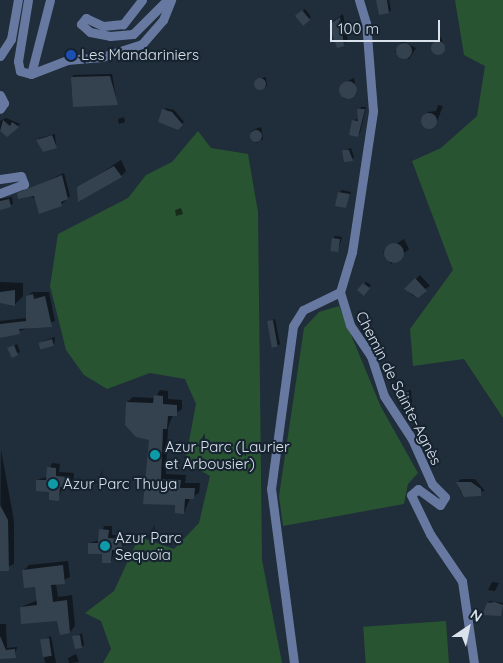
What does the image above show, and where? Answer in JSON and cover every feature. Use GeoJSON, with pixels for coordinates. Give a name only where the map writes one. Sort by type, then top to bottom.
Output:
{"type":"FeatureCollection","features":[{"type":"Feature","properties":{"kind":"street"},"geometry":{"type":"LineString","coordinates":[[0,56],[11,39],[18,0]]}},
{"type":"Feature","properties":{"kind":"street"},"geometry":{"type":"LineString","coordinates":[[28,0],[18,61],[20,70],[31,74],[67,60],[102,57],[142,44],[163,20],[169,0]]}},
{"type":"Feature","properties":{"kind":"street"},"geometry":{"type":"LineString","coordinates":[[31,74],[50,0]]}},
{"type":"Feature","properties":{"kind":"street"},"geometry":{"type":"LineString","coordinates":[[142,0],[123,24],[103,26],[86,18],[81,24],[90,32],[110,36],[133,34],[169,0]]}},
{"type":"Feature","properties":{"kind":"street"},"geometry":{"type":"LineString","coordinates":[[294,663],[271,490],[293,326],[303,310],[340,292],[352,252],[373,110],[366,23],[359,0]]}},
{"type":"Feature","properties":{"kind":"street"},"geometry":{"type":"LineString","coordinates":[[0,95],[0,109]]}},
{"type":"Feature","properties":{"kind":"street"},"geometry":{"type":"LineString","coordinates":[[0,179],[20,176],[24,184],[0,193]]}},
{"type":"Feature","properties":{"kind":"street","name":"Chemin de Sainte-Agnès"},"geometry":{"type":"LineString","coordinates":[[340,292],[350,325],[372,356],[384,396],[412,440],[432,484],[445,497],[440,505],[418,489],[411,495],[430,534],[462,581],[474,663]]}},
{"type":"Feature","properties":{"kind":"green space"},"geometry":{"type":"Polygon","coordinates":[[[455,0],[503,0],[503,418],[464,359],[413,366],[410,329],[453,270],[412,161],[441,148],[477,116],[485,66],[464,55],[455,0]]]}},
{"type":"Feature","properties":{"kind":"green space"},"geometry":{"type":"Polygon","coordinates":[[[198,131],[211,148],[248,154],[258,212],[262,560],[282,663],[103,663],[111,649],[101,621],[85,613],[114,591],[139,537],[174,549],[199,523],[210,476],[185,462],[196,404],[185,379],[150,373],[107,389],[84,375],[66,350],[50,286],[58,234],[128,198],[146,175],[172,162],[198,131]]]}},
{"type":"Feature","properties":{"kind":"green space"},"geometry":{"type":"Polygon","coordinates":[[[339,306],[381,407],[418,473],[408,484],[404,504],[283,526],[279,496],[304,328],[319,312],[339,306]]]}},
{"type":"Feature","properties":{"kind":"green space"},"geometry":{"type":"Polygon","coordinates":[[[446,621],[449,663],[366,663],[363,627],[446,621]]]}},
{"type":"Feature","properties":{"kind":"building"},"geometry":{"type":"Polygon","coordinates":[[[376,0],[387,0],[389,13],[379,15],[376,0]]]}},
{"type":"Feature","properties":{"kind":"building"},"geometry":{"type":"Polygon","coordinates":[[[302,10],[310,20],[303,26],[295,16],[302,10]]]}},
{"type":"Feature","properties":{"kind":"building"},"geometry":{"type":"Polygon","coordinates":[[[340,17],[344,46],[337,48],[329,25],[340,17]]]}},
{"type":"Feature","properties":{"kind":"building"},"geometry":{"type":"Polygon","coordinates":[[[438,41],[443,43],[445,48],[443,53],[438,55],[433,53],[431,48],[433,43],[438,41]]]}},
{"type":"Feature","properties":{"kind":"building"},"geometry":{"type":"Polygon","coordinates":[[[404,43],[410,45],[412,51],[410,57],[404,59],[398,57],[396,51],[398,45],[404,43]]]}},
{"type":"Feature","properties":{"kind":"building"},"geometry":{"type":"Polygon","coordinates":[[[110,76],[118,105],[73,107],[71,77],[110,76]]]}},
{"type":"Feature","properties":{"kind":"building"},"geometry":{"type":"Polygon","coordinates":[[[258,78],[262,78],[266,84],[262,90],[258,90],[254,86],[254,82],[258,78]]]}},
{"type":"Feature","properties":{"kind":"building"},"geometry":{"type":"Polygon","coordinates":[[[348,81],[354,84],[357,90],[354,96],[348,99],[342,96],[339,90],[342,84],[348,81]]]}},
{"type":"Feature","properties":{"kind":"building"},"geometry":{"type":"Polygon","coordinates":[[[162,109],[172,112],[183,125],[178,130],[158,122],[162,109]]]}},
{"type":"Feature","properties":{"kind":"building"},"geometry":{"type":"Polygon","coordinates":[[[357,109],[365,109],[358,137],[349,135],[352,120],[358,121],[357,109]]]}},
{"type":"Feature","properties":{"kind":"building"},"geometry":{"type":"Polygon","coordinates":[[[429,113],[437,121],[429,129],[421,121],[429,113]]]}},
{"type":"Feature","properties":{"kind":"building"},"geometry":{"type":"Polygon","coordinates":[[[3,120],[10,126],[12,122],[19,127],[7,137],[0,131],[3,120]]]}},
{"type":"Feature","properties":{"kind":"building"},"geometry":{"type":"Polygon","coordinates":[[[256,130],[262,136],[256,142],[250,136],[256,130]]]}},
{"type":"Feature","properties":{"kind":"building"},"geometry":{"type":"Polygon","coordinates":[[[52,135],[57,148],[43,152],[36,140],[52,135]]]}},
{"type":"Feature","properties":{"kind":"building"},"geometry":{"type":"Polygon","coordinates":[[[342,150],[349,150],[353,161],[344,162],[342,150]]]}},
{"type":"Feature","properties":{"kind":"building"},"geometry":{"type":"Polygon","coordinates":[[[114,166],[122,177],[78,202],[77,187],[114,166]]]}},
{"type":"Feature","properties":{"kind":"building"},"geometry":{"type":"Polygon","coordinates":[[[62,175],[68,199],[61,202],[62,206],[39,214],[34,196],[18,199],[17,193],[62,175]]]}},
{"type":"Feature","properties":{"kind":"building"},"geometry":{"type":"Polygon","coordinates":[[[338,192],[350,194],[346,208],[335,206],[338,192]]]}},
{"type":"Feature","properties":{"kind":"building"},"geometry":{"type":"Polygon","coordinates":[[[9,199],[11,207],[0,210],[0,201],[9,199]]]}},
{"type":"Feature","properties":{"kind":"building"},"geometry":{"type":"Polygon","coordinates":[[[332,238],[340,239],[338,252],[330,251],[332,238]]]}},
{"type":"Feature","properties":{"kind":"building"},"geometry":{"type":"Polygon","coordinates":[[[394,243],[401,246],[404,253],[401,260],[394,263],[387,260],[384,253],[387,246],[394,243]]]}},
{"type":"Feature","properties":{"kind":"building"},"geometry":{"type":"Polygon","coordinates":[[[415,278],[427,291],[418,298],[404,289],[415,278]]]}},
{"type":"Feature","properties":{"kind":"building"},"geometry":{"type":"Polygon","coordinates":[[[363,283],[370,288],[364,296],[357,290],[363,283]]]}},
{"type":"Feature","properties":{"kind":"building"},"geometry":{"type":"Polygon","coordinates":[[[15,290],[15,306],[0,303],[0,292],[15,290]]]}},
{"type":"Feature","properties":{"kind":"building"},"geometry":{"type":"Polygon","coordinates":[[[33,294],[34,299],[45,296],[52,327],[19,329],[20,334],[0,338],[0,324],[26,321],[26,296],[33,294]]]}},
{"type":"Feature","properties":{"kind":"building"},"geometry":{"type":"Polygon","coordinates":[[[273,320],[278,347],[272,348],[267,321],[273,320]]]}},
{"type":"Feature","properties":{"kind":"building"},"geometry":{"type":"Polygon","coordinates":[[[52,339],[54,346],[40,350],[39,343],[52,339]]]}},
{"type":"Feature","properties":{"kind":"building"},"geometry":{"type":"Polygon","coordinates":[[[14,345],[18,355],[12,358],[7,348],[14,345]]]}},
{"type":"Feature","properties":{"kind":"building"},"geometry":{"type":"Polygon","coordinates":[[[398,392],[409,392],[410,406],[400,407],[398,392]]]}},
{"type":"Feature","properties":{"kind":"building","name":"Azur Parc (Laurier et Arbousier)"},"geometry":{"type":"Polygon","coordinates":[[[154,395],[163,396],[163,404],[177,405],[177,416],[168,416],[167,429],[163,429],[161,479],[181,480],[180,488],[195,488],[194,499],[185,499],[184,514],[175,513],[175,505],[143,504],[149,440],[136,437],[125,425],[126,402],[153,403],[154,395]]]}},
{"type":"Feature","properties":{"kind":"building","name":"Azur Parc Thuya"},"geometry":{"type":"Polygon","coordinates":[[[47,467],[56,468],[56,476],[70,477],[69,488],[60,487],[59,501],[49,500],[49,492],[36,491],[36,480],[46,480],[47,467]]]}},
{"type":"Feature","properties":{"kind":"building"},"geometry":{"type":"Polygon","coordinates":[[[456,482],[471,482],[481,489],[481,496],[464,497],[456,482]]]}},
{"type":"Feature","properties":{"kind":"building"},"geometry":{"type":"Polygon","coordinates":[[[0,505],[8,520],[9,571],[0,571],[0,505]]]}},
{"type":"Feature","properties":{"kind":"building","name":"Azur Parc Sequoïa"},"geometry":{"type":"Polygon","coordinates":[[[99,529],[109,530],[108,538],[122,539],[122,550],[112,550],[111,563],[102,563],[102,554],[88,554],[88,543],[98,543],[99,529]]]}},
{"type":"Feature","properties":{"kind":"building"},"geometry":{"type":"Polygon","coordinates":[[[63,565],[65,584],[51,585],[53,602],[67,600],[70,633],[60,635],[57,621],[21,624],[20,607],[37,605],[35,587],[24,588],[22,570],[63,565]]]}},
{"type":"Feature","properties":{"kind":"building"},"geometry":{"type":"Polygon","coordinates":[[[495,602],[503,605],[501,616],[482,615],[487,603],[495,602]]]}},
{"type":"Feature","properties":{"kind":"building"},"geometry":{"type":"Polygon","coordinates":[[[80,635],[82,648],[75,649],[72,636],[80,635]]]}},
{"type":"Feature","properties":{"kind":"building"},"geometry":{"type":"Polygon","coordinates":[[[0,636],[6,650],[15,649],[16,658],[0,659],[0,636]]]}},
{"type":"Feature","properties":{"kind":"building"},"geometry":{"type":"Polygon","coordinates":[[[49,638],[52,656],[43,657],[40,639],[49,638]]]}},
{"type":"Feature","properties":{"kind":"place","name":"Les Mandariniers"},"geometry":{"type":"Point","coordinates":[71,55]}},
{"type":"Feature","properties":{"kind":"place","name":"Azur Parc (Laurier et Arbousier)"},"geometry":{"type":"Point","coordinates":[155,455]}},
{"type":"Feature","properties":{"kind":"place","name":"Azur Parc Thuya"},"geometry":{"type":"Point","coordinates":[53,484]}},
{"type":"Feature","properties":{"kind":"place","name":"Azur Parc Sequoïa"},"geometry":{"type":"Point","coordinates":[105,546]}}]}
